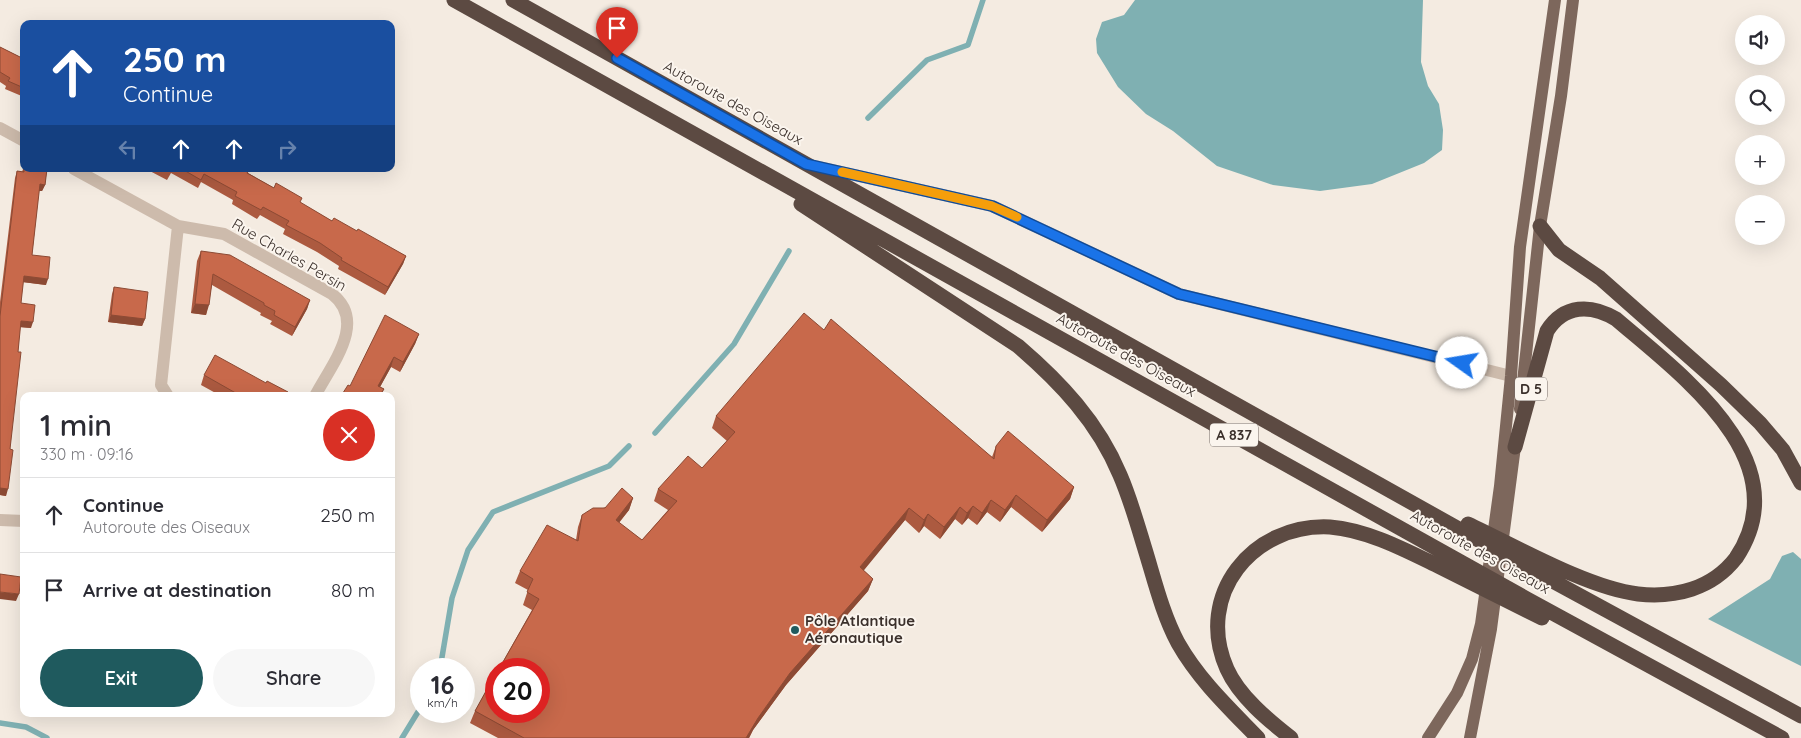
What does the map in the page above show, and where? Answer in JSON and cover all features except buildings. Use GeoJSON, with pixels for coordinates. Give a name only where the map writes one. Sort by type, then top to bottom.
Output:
{"type":"FeatureCollection","features":[{"type":"Feature","properties":{"kind":"highway","name":"Autoroute des Oiseaux"},"geometry":{"type":"LineString","coordinates":[[454,0],[1527,599],[1781,738]]}},
{"type":"Feature","properties":{"kind":"highway","name":"Autoroute des Oiseaux"},"geometry":{"type":"LineString","coordinates":[[513,0],[1353,470],[1801,716]]}},
{"type":"Feature","properties":{"kind":"highway"},"geometry":{"type":"LineString","coordinates":[[687,129],[1018,346],[1048,371],[1070,395],[1105,444],[1120,474],[1163,607],[1177,641],[1194,668],[1210,688],[1258,738]]}},
{"type":"Feature","properties":{"kind":"highway"},"geometry":{"type":"LineString","coordinates":[[1540,226],[1559,250],[1600,278],[1721,385],[1760,423],[1783,450],[1801,483]]}},
{"type":"Feature","properties":{"kind":"highway","name":"D 5"},"geometry":{"type":"LineString","coordinates":[[1353,470],[1602,585],[1636,594],[1669,595],[1684,592],[1709,582],[1732,563],[1751,532],[1756,512],[1757,476],[1753,462],[1735,429],[1724,415],[1692,385],[1616,319],[1603,311],[1588,308],[1572,310],[1558,317],[1547,331],[1515,447]]}},
{"type":"Feature","properties":{"kind":"highway"},"geometry":{"type":"LineString","coordinates":[[1291,738],[1256,707],[1228,671],[1219,640],[1221,605],[1233,573],[1255,549],[1281,534],[1296,529],[1328,527],[1362,534],[1423,559],[1781,738]]}},
{"type":"Feature","properties":{"kind":"main road","name":"D 5"},"geometry":{"type":"LineString","coordinates":[[1470,738],[1505,490],[1520,247],[1555,0]]}},
{"type":"Feature","properties":{"kind":"main road","name":"D 5"},"geometry":{"type":"LineString","coordinates":[[1505,490],[1515,447],[1540,226],[1561,96],[1573,0]]}},
{"type":"Feature","properties":{"kind":"main road","name":"D 5"},"geometry":{"type":"LineString","coordinates":[[1428,738],[1457,693],[1486,626]]}},
{"type":"Feature","properties":{"kind":"street"},"geometry":{"type":"LineString","coordinates":[[0,128],[20,139]]}},
{"type":"Feature","properties":{"kind":"street"},"geometry":{"type":"LineString","coordinates":[[806,164],[992,206],[1179,294],[1511,376]]}},
{"type":"Feature","properties":{"kind":"street","name":"Rue Charles Persin"},"geometry":{"type":"LineString","coordinates":[[79,172],[178,226],[224,234],[343,302],[348,319],[348,332],[317,392]]}},
{"type":"Feature","properties":{"kind":"street"},"geometry":{"type":"LineString","coordinates":[[165,392],[161,385],[178,226]]}},
{"type":"Feature","properties":{"kind":"street"},"geometry":{"type":"LineString","coordinates":[[0,520],[20,521]]}},
{"type":"Feature","properties":{"kind":"water"},"geometry":{"type":"Polygon","coordinates":[[[1135,0],[1423,0],[1421,62],[1428,86],[1439,104],[1443,130],[1442,150],[1424,163],[1372,184],[1320,191],[1273,185],[1217,166],[1173,131],[1146,114],[1118,87],[1097,53],[1096,39],[1102,22],[1124,15],[1135,0]]]}},
{"type":"Feature","properties":{"kind":"water"},"geometry":{"type":"Polygon","coordinates":[[[1793,552],[1801,559],[1801,666],[1708,619],[1770,579],[1782,556],[1793,552]]]}},
{"type":"Feature","properties":{"kind":"waterway"},"geometry":{"type":"LineString","coordinates":[[868,118],[927,60],[968,45],[983,0]]}},
{"type":"Feature","properties":{"kind":"waterway"},"geometry":{"type":"LineString","coordinates":[[655,433],[734,344],[789,251]]}},
{"type":"Feature","properties":{"kind":"waterway"},"geometry":{"type":"LineString","coordinates":[[442,658],[452,598],[468,550],[493,512],[609,466],[629,446]]}},
{"type":"Feature","properties":{"kind":"waterway"},"geometry":{"type":"LineString","coordinates":[[0,723],[26,727],[47,738]]}},
{"type":"Feature","properties":{"kind":"waterway"},"geometry":{"type":"LineString","coordinates":[[402,738],[411,723]]}},
{"type":"Feature","properties":{"kind":"slow traffic"},"geometry":{"type":"LineString","coordinates":[[842,172],[992,206],[1017,217]]}},
{"type":"Feature","properties":{"kind":"place","name":"Pôle Atlantique Aéronautique"},"geometry":{"type":"Point","coordinates":[795,630]}},
{"type":"Feature","properties":{"kind":"route"},"geometry":{"type":"LineString","coordinates":[[617,58],[806,164],[992,206],[1179,294],[1462,363]]}}]}
